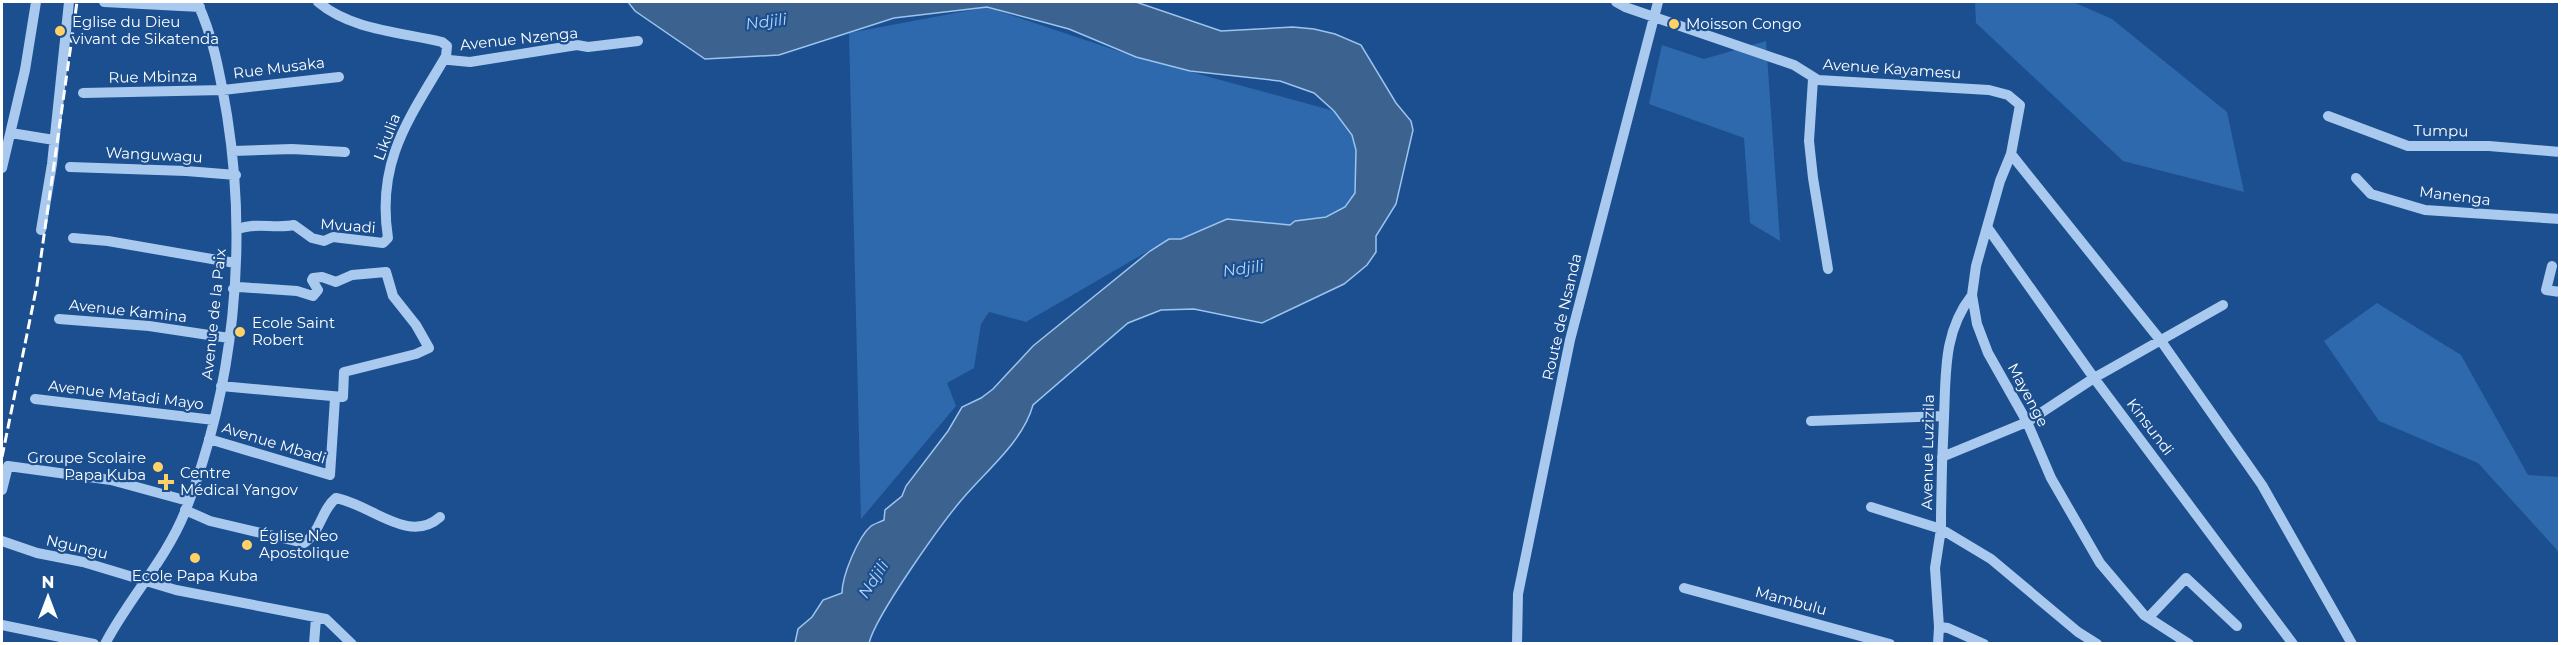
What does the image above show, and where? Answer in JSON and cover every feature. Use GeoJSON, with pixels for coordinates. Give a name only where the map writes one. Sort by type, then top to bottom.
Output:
{"type":"FeatureCollection","features":[{"type":"Feature","properties":{"kind":"street"},"geometry":{"type":"LineString","coordinates":[[2,168],[36,2]]}},
{"type":"Feature","properties":{"kind":"street"},"geometry":{"type":"LineString","coordinates":[[41,230],[54,140],[69,2]]}},
{"type":"Feature","properties":{"kind":"street"},"geometry":{"type":"LineString","coordinates":[[104,2],[198,4]]}},
{"type":"Feature","properties":{"kind":"street","name":"Avenue Nzenga"},"geometry":{"type":"LineString","coordinates":[[318,2],[336,16],[352,22],[442,42],[447,46],[446,56],[449,60],[470,62],[577,45],[588,47],[638,41]]}},
{"type":"Feature","properties":{"kind":"street","name":"Avenue Kayamesu"},"geometry":{"type":"LineString","coordinates":[[1616,2],[1740,49],[1794,65],[1813,79],[1989,90],[2015,98],[2020,105],[2020,114]]}},
{"type":"Feature","properties":{"kind":"street","name":"Route de Nsanda"},"geometry":{"type":"LineString","coordinates":[[1516,644],[1518,594],[1570,340],[1658,2]]}},
{"type":"Feature","properties":{"kind":"street","name":"Avenue de la Paix"},"geometry":{"type":"LineString","coordinates":[[105,644],[116,623],[162,559],[186,506],[214,420],[229,338],[238,230],[236,176],[223,90],[212,37],[198,4]]}},
{"type":"Feature","properties":{"kind":"street","name":"Likulia"},"geometry":{"type":"LineString","coordinates":[[387,238],[384,206],[392,160],[404,125],[446,56]]}},
{"type":"Feature","properties":{"kind":"street","name":"Rue Musaka"},"geometry":{"type":"LineString","coordinates":[[223,90],[339,76]]}},
{"type":"Feature","properties":{"kind":"street"},"geometry":{"type":"LineString","coordinates":[[1813,79],[1809,141],[1828,268]]}},
{"type":"Feature","properties":{"kind":"street","name":"Rue Mbinza"},"geometry":{"type":"LineString","coordinates":[[83,93],[223,90]]}},
{"type":"Feature","properties":{"kind":"street","name":"Mayenge"},"geometry":{"type":"LineString","coordinates":[[2020,114],[2011,154],[2000,181],[1987,226],[1972,295],[1977,324],[1988,353],[2028,422],[2051,478],[2088,545],[2107,572],[2144,615],[2150,616],[2189,644]]}},
{"type":"Feature","properties":{"kind":"street","name":"Tumpu"},"geometry":{"type":"LineString","coordinates":[[2328,116],[2408,146],[2489,146],[2559,152]]}},
{"type":"Feature","properties":{"kind":"street"},"geometry":{"type":"LineString","coordinates":[[11,133],[54,140]]}},
{"type":"Feature","properties":{"kind":"street"},"geometry":{"type":"LineString","coordinates":[[232,151],[292,149],[345,152]]}},
{"type":"Feature","properties":{"kind":"street"},"geometry":{"type":"LineString","coordinates":[[2011,154],[2161,341],[2262,485],[2352,644]]}},
{"type":"Feature","properties":{"kind":"street","name":"Wanguwagu"},"geometry":{"type":"LineString","coordinates":[[70,167],[186,171],[236,176]]}},
{"type":"Feature","properties":{"kind":"street","name":"Manenga"},"geometry":{"type":"LineString","coordinates":[[2356,178],[2371,194],[2425,210],[2559,219]]}},
{"type":"Feature","properties":{"kind":"street","name":"Mvuadi"},"geometry":{"type":"LineString","coordinates":[[238,230],[246,226],[276,228],[294,225],[312,238],[324,241],[333,237],[383,243],[387,238]]}},
{"type":"Feature","properties":{"kind":"street","name":"Kinsundi"},"geometry":{"type":"LineString","coordinates":[[1987,226],[2094,378],[2293,644]]}},
{"type":"Feature","properties":{"kind":"street"},"geometry":{"type":"LineString","coordinates":[[73,238],[108,241],[235,263]]}},
{"type":"Feature","properties":{"kind":"street"},"geometry":{"type":"LineString","coordinates":[[2552,266],[2546,290],[2559,292]]}},
{"type":"Feature","properties":{"kind":"street"},"geometry":{"type":"LineString","coordinates":[[221,387],[339,397],[344,372],[416,354],[429,348],[416,325],[393,296],[386,272],[352,275],[336,282],[321,277],[313,278],[318,290],[313,296],[297,291],[239,287],[233,290]]}},
{"type":"Feature","properties":{"kind":"street","name":"Avenue Luzizila"},"geometry":{"type":"LineString","coordinates":[[1972,295],[1955,319],[1949,341],[1944,379],[1941,529],[1991,559],[2078,633],[2097,644]]}},
{"type":"Feature","properties":{"kind":"street"},"geometry":{"type":"LineString","coordinates":[[1942,458],[2028,422],[2094,378],[2223,305]]}},
{"type":"Feature","properties":{"kind":"street","name":"Avenue Kamina"},"geometry":{"type":"LineString","coordinates":[[59,319],[149,326],[229,338]]}},
{"type":"Feature","properties":{"kind":"street","name":"Avenue Mbadi"},"geometry":{"type":"LineString","coordinates":[[208,439],[330,476],[339,397]]}},
{"type":"Feature","properties":{"kind":"street","name":"Avenue Matadi Mayo"},"geometry":{"type":"LineString","coordinates":[[35,399],[214,420]]}},
{"type":"Feature","properties":{"kind":"street"},"geometry":{"type":"LineString","coordinates":[[1811,421],[1944,416]]}},
{"type":"Feature","properties":{"kind":"street"},"geometry":{"type":"LineString","coordinates":[[2,490],[8,466],[111,480],[186,506],[210,521],[304,543],[314,537],[330,503],[336,498],[363,506],[380,517],[416,528],[426,527],[440,517]]}},
{"type":"Feature","properties":{"kind":"street"},"geometry":{"type":"LineString","coordinates":[[1871,507],[1941,529],[1935,568],[1938,644]]}},
{"type":"Feature","properties":{"kind":"street","name":"Ngungu"},"geometry":{"type":"LineString","coordinates":[[2,541],[176,590],[326,619],[352,644]]}},
{"type":"Feature","properties":{"kind":"street"},"geometry":{"type":"LineString","coordinates":[[2150,616],[2186,578],[2237,626]]}},
{"type":"Feature","properties":{"kind":"street","name":"Mambulu"},"geometry":{"type":"LineString","coordinates":[[1684,588],[1890,644]]}},
{"type":"Feature","properties":{"kind":"street"},"geometry":{"type":"LineString","coordinates":[[314,644],[316,618]]}},
{"type":"Feature","properties":{"kind":"street"},"geometry":{"type":"LineString","coordinates":[[2,625],[94,644]]}},
{"type":"Feature","properties":{"kind":"street"},"geometry":{"type":"LineString","coordinates":[[1939,627],[1948,628],[1984,644]]}},
{"type":"Feature","properties":{"kind":"shaded area"},"geometry":{"type":"Polygon","coordinates":[[[1975,2],[2073,2],[2112,19],[2227,112],[2244,192],[2123,161],[1976,23],[1975,2]]]}},
{"type":"Feature","properties":{"kind":"shaded area"},"geometry":{"type":"Polygon","coordinates":[[[987,7],[1136,57],[1334,111],[1352,135],[1356,150],[1355,193],[1345,207],[1333,215],[1295,221],[1290,225],[1227,219],[1181,239],[1169,239],[1026,322],[989,312],[981,324],[974,368],[947,383],[956,406],[861,519],[849,33],[987,7]]]}},
{"type":"Feature","properties":{"kind":"shaded area"},"geometry":{"type":"Polygon","coordinates":[[[1766,41],[1780,241],[1750,223],[1744,138],[1649,104],[1662,45],[1704,59],[1766,41]]]}},
{"type":"Feature","properties":{"kind":"shaded area"},"geometry":{"type":"Polygon","coordinates":[[[2377,303],[2461,355],[2528,475],[2559,477],[2559,556],[2557,550],[2478,463],[2379,421],[2324,341],[2377,303]]]}},
{"type":"Feature","properties":{"kind":"water","name":"Ndjili"},"geometry":{"type":"Polygon","coordinates":[[[628,2],[1136,2],[1221,31],[1293,27],[1314,29],[1335,34],[1361,45],[1396,103],[1411,121],[1413,130],[1396,204],[1376,236],[1376,252],[1367,265],[1344,284],[1262,323],[1194,309],[1161,310],[1128,323],[1033,405],[1013,443],[954,509],[911,568],[884,612],[869,643],[795,643],[798,629],[812,617],[823,600],[842,593],[848,567],[866,531],[884,520],[885,510],[902,496],[906,486],[948,431],[962,407],[993,389],[1033,346],[1150,251],[1169,239],[1181,239],[1227,219],[1290,225],[1295,221],[1326,217],[1345,207],[1355,193],[1356,150],[1352,135],[1334,111],[1314,93],[1280,81],[1190,71],[1136,57],[1069,29],[987,7],[894,18],[779,55],[705,59],[635,11],[628,2]]]}},
{"type":"Feature","properties":{"kind":"railway"},"geometry":{"type":"LineString","coordinates":[[2,457],[37,285],[77,2]]}},
{"type":"Feature","properties":{"kind":"place","name":"Moisson Congo"},"geometry":{"type":"Point","coordinates":[1674,24]}},
{"type":"Feature","properties":{"kind":"place","name":"Eglise du Dieu vivant de Sikatenda"},"geometry":{"type":"Point","coordinates":[60,31]}},
{"type":"Feature","properties":{"kind":"place","name":"Ecole Saint Robert"},"geometry":{"type":"Point","coordinates":[240,332]}},
{"type":"Feature","properties":{"kind":"place","name":"Groupe Scolaire Papa Kuba"},"geometry":{"type":"Point","coordinates":[158,467]}},
{"type":"Feature","properties":{"kind":"place","name":"Centre Médical Yangov"},"geometry":{"type":"Point","coordinates":[166,482]}},
{"type":"Feature","properties":{"kind":"place","name":"Église Neo Apostolique"},"geometry":{"type":"Point","coordinates":[247,545]}},
{"type":"Feature","properties":{"kind":"place","name":"Ecole Papa Kuba"},"geometry":{"type":"Point","coordinates":[195,558]}}]}
